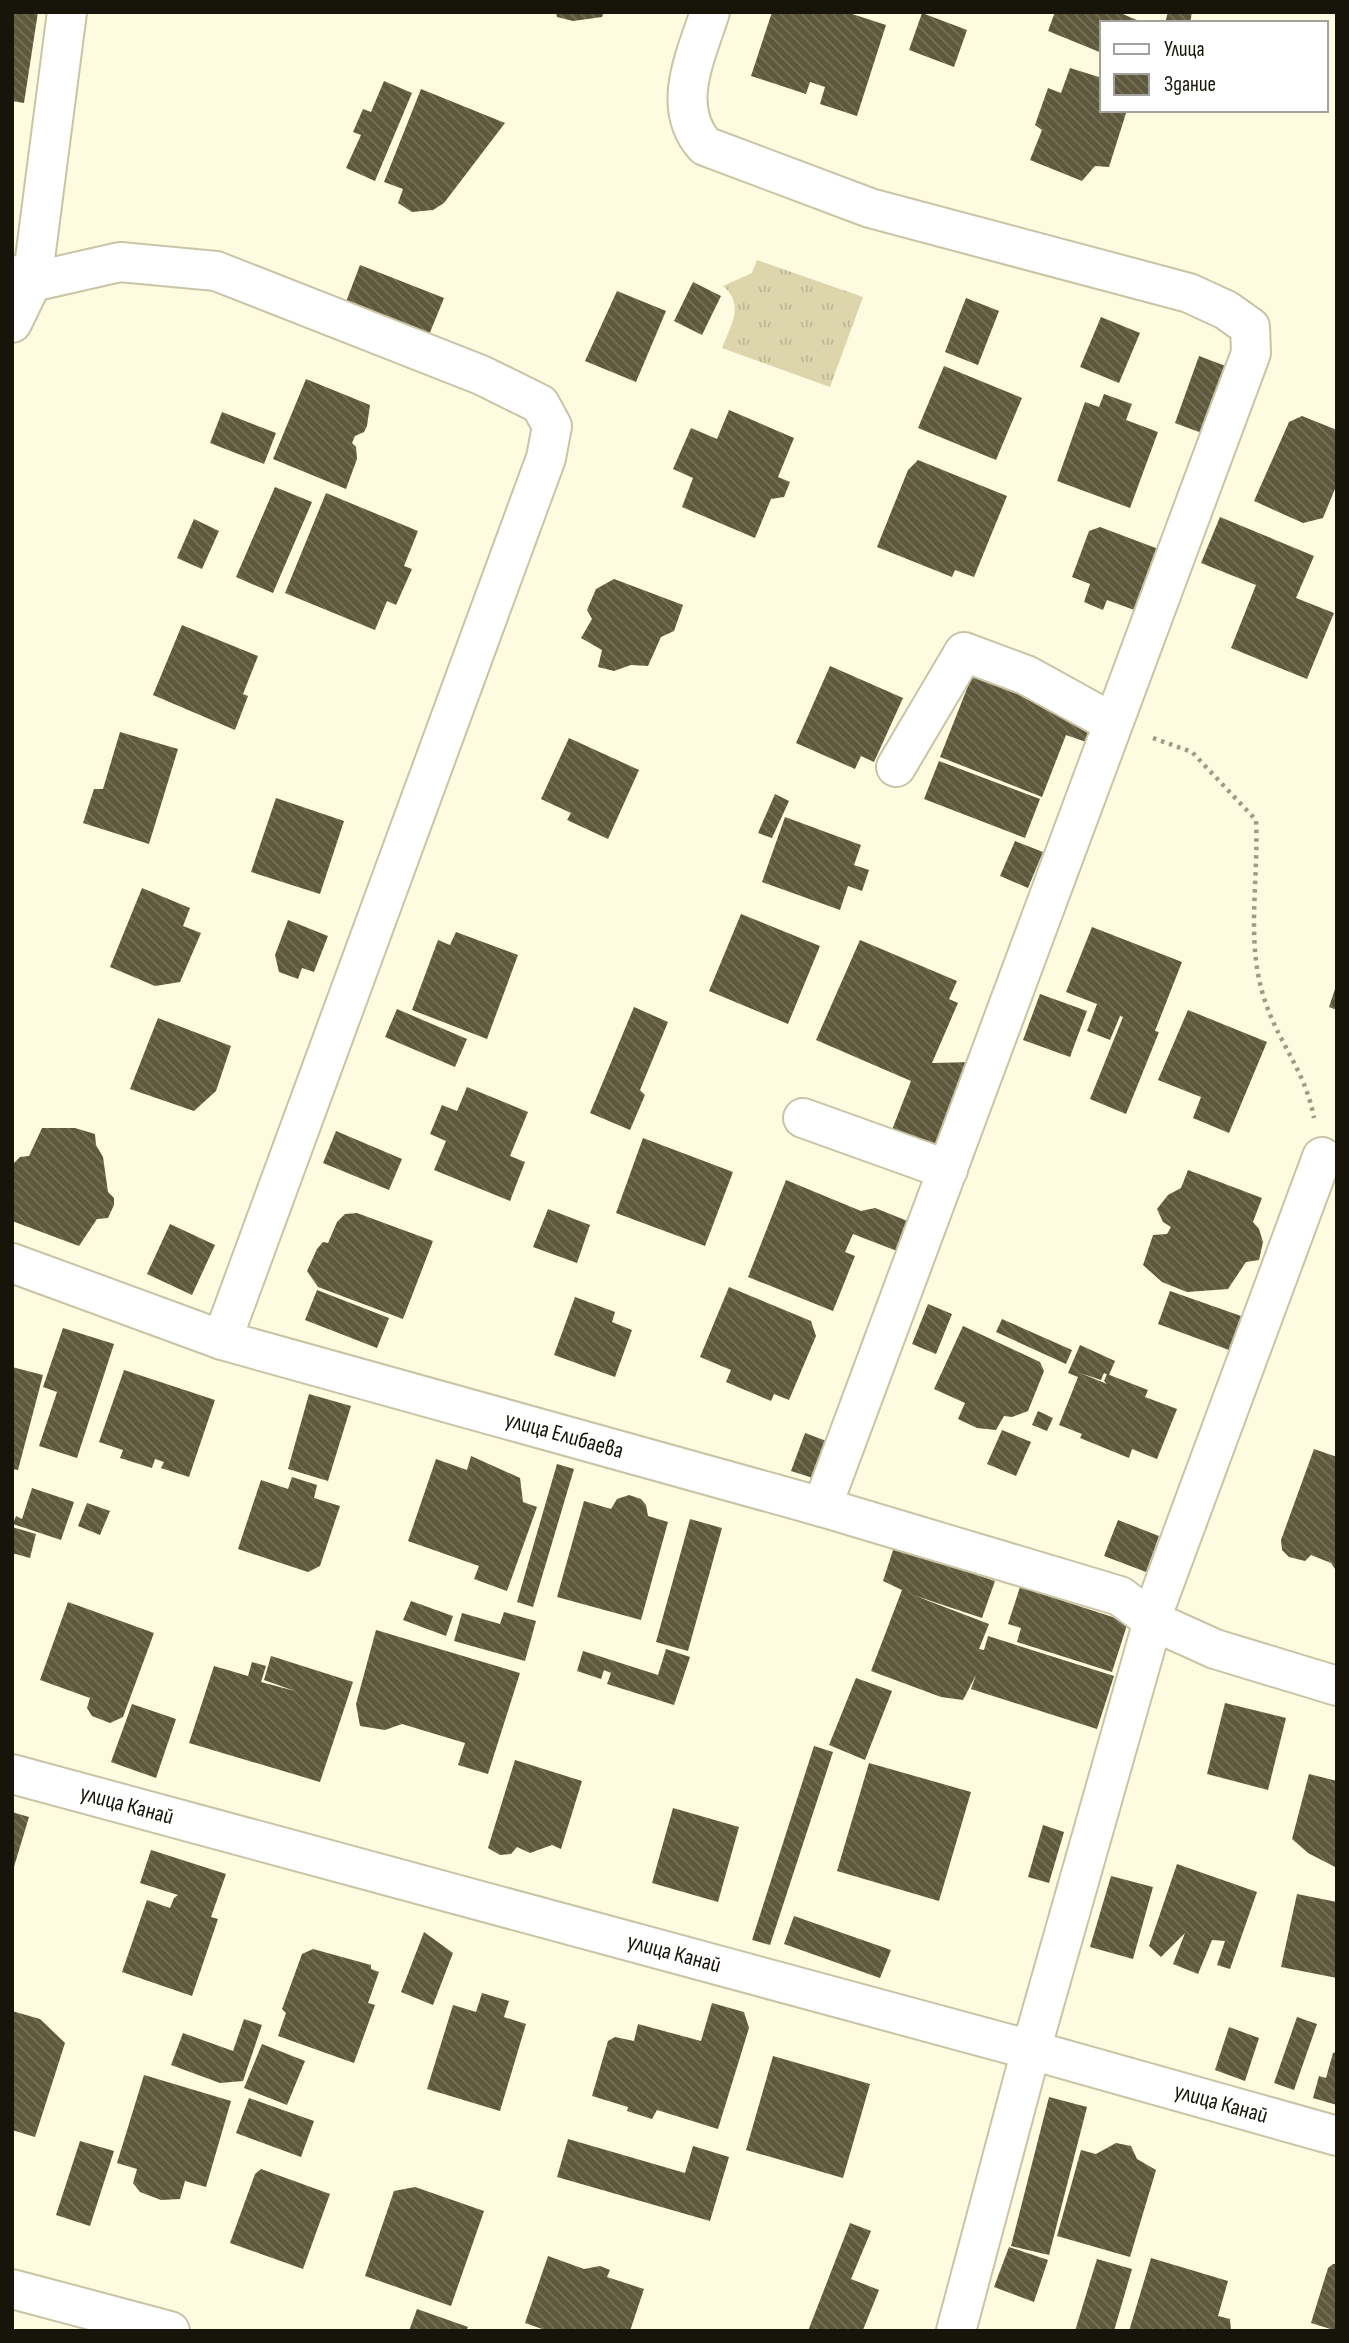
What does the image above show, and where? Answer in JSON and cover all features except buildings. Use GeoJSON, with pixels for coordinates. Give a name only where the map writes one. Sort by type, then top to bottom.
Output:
{"type":"FeatureCollection","features":[{"type":"Feature","properties":{"kind":"street"},"geometry":{"type":"LineString","coordinates":[[12,323],[67,12]]}},
{"type":"Feature","properties":{"kind":"street"},"geometry":{"type":"LineString","coordinates":[[710,12],[690,75],[686,113],[693,133],[705,146],[870,208],[1189,293],[1226,310],[1250,327],[1251,353],[822,1507]]}},
{"type":"Feature","properties":{"kind":"street"},"geometry":{"type":"LineString","coordinates":[[22,278],[120,262],[216,271],[481,375],[540,404],[552,426],[546,458],[222,1340]]}},
{"type":"Feature","properties":{"kind":"street"},"geometry":{"type":"LineString","coordinates":[[896,767],[964,652],[1026,675],[1114,723]]}},
{"type":"Feature","properties":{"kind":"street"},"geometry":{"type":"LineString","coordinates":[[803,1118],[948,1170]]}},
{"type":"Feature","properties":{"kind":"street"},"geometry":{"type":"LineString","coordinates":[[956,2331],[1031,2050],[1152,1620],[1322,1157]]}},
{"type":"Feature","properties":{"kind":"street","name":"улица Елибаева"},"geometry":{"type":"LineString","coordinates":[[12,1263],[222,1340],[822,1507],[1120,1596],[1152,1620]]}},
{"type":"Feature","properties":{"kind":"street"},"geometry":{"type":"LineString","coordinates":[[1152,1620],[1214,1649],[1337,1686]]}},
{"type":"Feature","properties":{"kind":"street","name":"улица Канай"},"geometry":{"type":"LineString","coordinates":[[12,1774],[1031,2050],[1337,2136]]}},
{"type":"Feature","properties":{"kind":"street"},"geometry":{"type":"LineString","coordinates":[[12,2288],[170,2331]]}},
{"type":"Feature","properties":{"kind":"path"},"geometry":{"type":"LineString","coordinates":[[1114,723],[1192,752],[1256,820],[1258,865],[1253,946],[1265,1001],[1309,1089],[1322,1157]]}},
{"type":"Feature","properties":{"kind":"green space"},"geometry":{"type":"Polygon","coordinates":[[[757,260],[863,297],[830,387],[722,348],[735,308],[730,293],[723,286],[752,273],[757,260]]]}}]}
